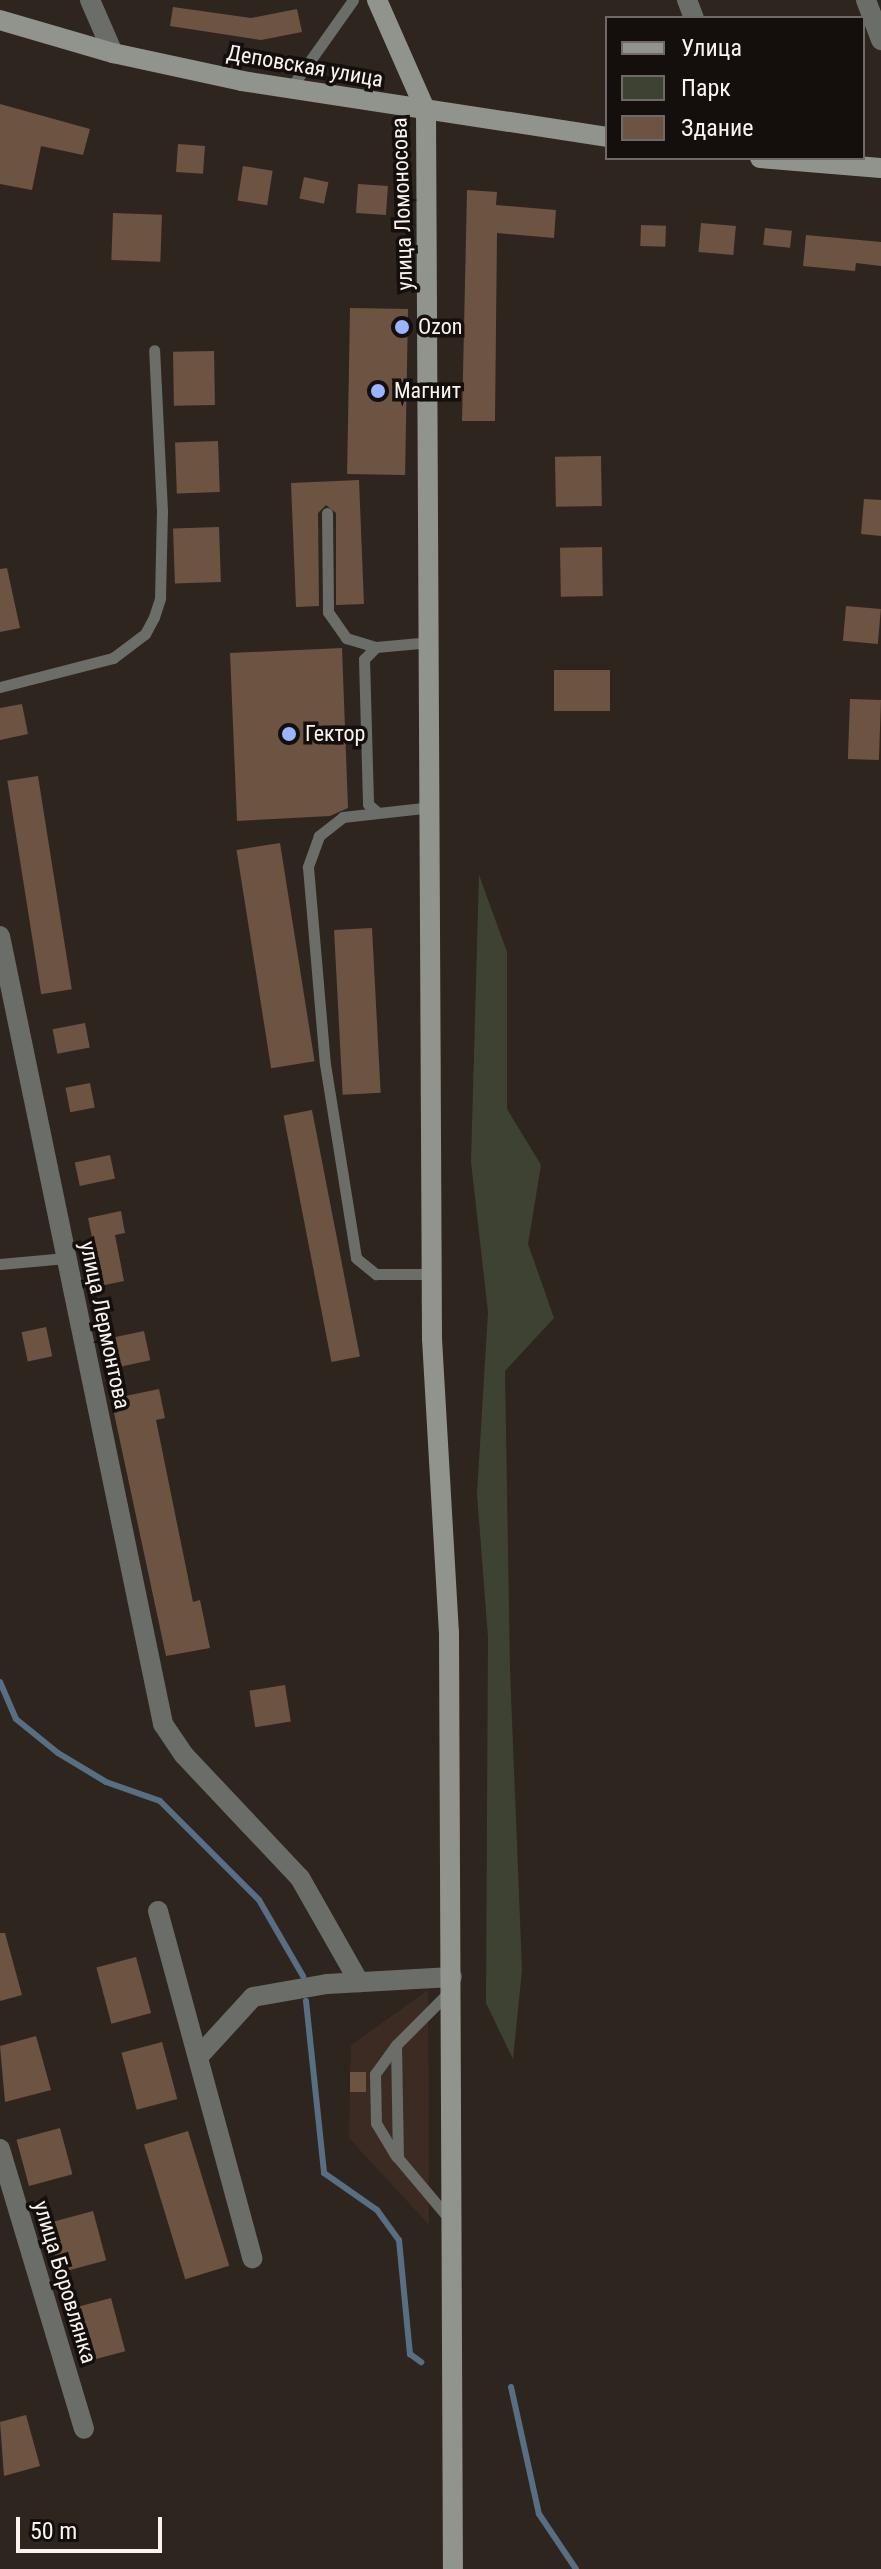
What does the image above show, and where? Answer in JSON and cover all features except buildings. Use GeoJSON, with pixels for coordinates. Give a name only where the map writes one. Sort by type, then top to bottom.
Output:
{"type":"FeatureCollection","features":[{"type":"Feature","properties":{"kind":"main road","name":"улица Ломоносова"},"geometry":{"type":"LineString","coordinates":[[377,0],[426,111],[431,415],[432,1274],[449,1632],[453,2569]]}},
{"type":"Feature","properties":{"kind":"main road","name":"Деповская улица"},"geometry":{"type":"LineString","coordinates":[[0,20],[113,53],[290,89],[605,137]]}},
{"type":"Feature","properties":{"kind":"main road"},"geometry":{"type":"LineString","coordinates":[[784,160],[881,168]]}},
{"type":"Feature","properties":{"kind":"street"},"geometry":{"type":"LineString","coordinates":[[90,0],[113,53]]}},
{"type":"Feature","properties":{"kind":"street"},"geometry":{"type":"LineString","coordinates":[[866,0],[881,40]]}},
{"type":"Feature","properties":{"kind":"street","name":"улица Лермонтова"},"geometry":{"type":"LineString","coordinates":[[0,936],[163,1724],[184,1755],[300,1878],[359,1982]]}},
{"type":"Feature","properties":{"kind":"street"},"geometry":{"type":"LineString","coordinates":[[158,1911],[252,2258]]}},
{"type":"Feature","properties":{"kind":"street"},"geometry":{"type":"LineString","coordinates":[[199,2056],[253,1997],[359,1982],[452,1983]]}},
{"type":"Feature","properties":{"kind":"street","name":"улица Боровлянка"},"geometry":{"type":"LineString","coordinates":[[0,2149],[84,2429]]}},
{"type":"Feature","properties":{"kind":"lane"},"geometry":{"type":"LineString","coordinates":[[290,89],[353,0]]}},
{"type":"Feature","properties":{"kind":"lane"},"geometry":{"type":"LineString","coordinates":[[0,687],[113,658],[145,634],[154,617],[160,598],[162,511],[154,350]]}},
{"type":"Feature","properties":{"kind":"lane"},"geometry":{"type":"LineString","coordinates":[[327,513],[328,612],[346,638],[376,647],[431,642]]}},
{"type":"Feature","properties":{"kind":"lane"},"geometry":{"type":"LineString","coordinates":[[376,647],[364,659],[368,804],[378,813]]}},
{"type":"Feature","properties":{"kind":"lane"},"geometry":{"type":"LineString","coordinates":[[432,807],[343,817],[319,836],[308,867],[325,1064],[356,1258],[376,1274],[432,1274]]}},
{"type":"Feature","properties":{"kind":"lane"},"geometry":{"type":"LineString","coordinates":[[0,1264],[66,1258]]}},
{"type":"Feature","properties":{"kind":"lane"},"geometry":{"type":"LineString","coordinates":[[452,1983],[396,2045],[375,2074],[376,2123],[398,2158],[452,2223]]}},
{"type":"Feature","properties":{"kind":"lane"},"geometry":{"type":"LineString","coordinates":[[396,2045],[398,2158]]}},
{"type":"Feature","properties":{"kind":"shaded area"},"geometry":{"type":"Polygon","coordinates":[[[428,1990],[429,2225],[349,2138],[351,2045],[428,1990]]]}},
{"type":"Feature","properties":{"kind":"green space"},"geometry":{"type":"Polygon","coordinates":[[[479,875],[507,952],[507,1109],[541,1165],[528,1244],[554,1318],[505,1371],[510,1670],[522,1970],[513,2059],[486,2003],[488,1637],[477,1494],[488,1312],[471,1162],[479,875]]]}},
{"type":"Feature","properties":{"kind":"waterway"},"geometry":{"type":"LineString","coordinates":[[0,1682],[16,1719],[58,1753],[106,1782],[160,1801],[259,1900],[303,1976]]}},
{"type":"Feature","properties":{"kind":"waterway"},"geometry":{"type":"LineString","coordinates":[[306,2001],[324,2173],[377,2210],[399,2240],[410,2354],[421,2362]]}},
{"type":"Feature","properties":{"kind":"waterway"},"geometry":{"type":"LineString","coordinates":[[511,2387],[539,2514],[576,2569]]}},
{"type":"Feature","properties":{"kind":"place","name":"Ozon"},"geometry":{"type":"Point","coordinates":[402,327]}},
{"type":"Feature","properties":{"kind":"place","name":"Магнит"},"geometry":{"type":"Point","coordinates":[378,391]}},
{"type":"Feature","properties":{"kind":"place","name":"Гектор"},"geometry":{"type":"Point","coordinates":[289,734]}}]}
